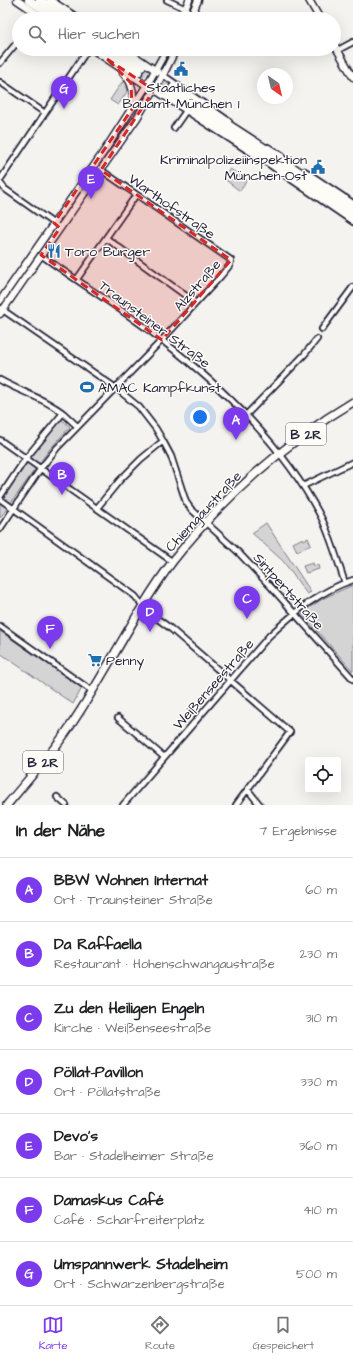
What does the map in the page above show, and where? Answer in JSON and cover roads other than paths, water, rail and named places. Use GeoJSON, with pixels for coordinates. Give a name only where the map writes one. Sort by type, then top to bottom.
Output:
{"type":"FeatureCollection","features":[{"type":"Feature","properties":{"kind":"highway"},"geometry":{"type":"LineString","coordinates":[[29,0],[47,12]]}},
{"type":"Feature","properties":{"kind":"highway"},"geometry":{"type":"LineString","coordinates":[[40,0],[58,12]]}},
{"type":"Feature","properties":{"kind":"highway"},"geometry":{"type":"LineString","coordinates":[[115,56],[139,70],[122,56]]}},
{"type":"Feature","properties":{"kind":"highway"},"geometry":{"type":"LineString","coordinates":[[171,91],[344,205],[353,216]]}},
{"type":"Feature","properties":{"kind":"main road"},"geometry":{"type":"LineString","coordinates":[[17,0],[33,12]]}},
{"type":"Feature","properties":{"kind":"main road"},"geometry":{"type":"LineString","coordinates":[[50,0],[68,12]]}},
{"type":"Feature","properties":{"kind":"main road"},"geometry":{"type":"LineString","coordinates":[[184,12],[190,0]]}},
{"type":"Feature","properties":{"kind":"main road"},"geometry":{"type":"LineString","coordinates":[[193,12],[198,0]]}},
{"type":"Feature","properties":{"kind":"main road"},"geometry":{"type":"LineString","coordinates":[[309,0],[316,12]]}},
{"type":"Feature","properties":{"kind":"main road"},"geometry":{"type":"LineString","coordinates":[[341,55],[353,77]]}},
{"type":"Feature","properties":{"kind":"main road"},"geometry":{"type":"LineString","coordinates":[[102,56],[154,90]]}},
{"type":"Feature","properties":{"kind":"main road"},"geometry":{"type":"LineString","coordinates":[[135,56],[163,75]]}},
{"type":"Feature","properties":{"kind":"main road"},"geometry":{"type":"LineString","coordinates":[[0,301],[105,150],[147,85],[163,56]]}},
{"type":"Feature","properties":{"kind":"main road"},"geometry":{"type":"LineString","coordinates":[[1,310],[101,170],[154,90],[172,56]]}},
{"type":"Feature","properties":{"kind":"main road"},"geometry":{"type":"LineString","coordinates":[[107,59],[124,74],[131,83],[133,94],[132,109]]}},
{"type":"Feature","properties":{"kind":"main road","name":"Chiemgaustraße"},"geometry":{"type":"LineString","coordinates":[[7,805],[65,734],[142,606],[173,562],[206,523],[235,493],[279,454],[353,402]]}},
{"type":"Feature","properties":{"kind":"street"},"geometry":{"type":"LineString","coordinates":[[167,0],[186,9]]}},
{"type":"Feature","properties":{"kind":"street"},"geometry":{"type":"LineString","coordinates":[[341,48],[353,42]]}},
{"type":"Feature","properties":{"kind":"street"},"geometry":{"type":"LineString","coordinates":[[0,63],[12,48]]}},
{"type":"Feature","properties":{"kind":"street"},"geometry":{"type":"LineString","coordinates":[[60,228],[5,190],[0,182],[83,56]]}},
{"type":"Feature","properties":{"kind":"street"},"geometry":{"type":"LineString","coordinates":[[163,75],[191,104]]}},
{"type":"Feature","properties":{"kind":"street"},"geometry":{"type":"LineString","coordinates":[[0,82],[45,114]]}},
{"type":"Feature","properties":{"kind":"street"},"geometry":{"type":"LineString","coordinates":[[154,90],[191,104],[272,157]]}},
{"type":"Feature","properties":{"kind":"street"},"geometry":{"type":"LineString","coordinates":[[174,128],[191,104]]}},
{"type":"Feature","properties":{"kind":"street","name":"Warthofstraße"},"geometry":{"type":"LineString","coordinates":[[101,170],[231,260]]}},
{"type":"Feature","properties":{"kind":"street"},"geometry":{"type":"LineString","coordinates":[[77,279],[136,195]]}},
{"type":"Feature","properties":{"kind":"street"},"geometry":{"type":"LineString","coordinates":[[344,205],[353,222]]}},
{"type":"Feature","properties":{"kind":"street"},"geometry":{"type":"LineString","coordinates":[[106,238],[196,303]]}},
{"type":"Feature","properties":{"kind":"street","name":"Traunsteiner Straße"},"geometry":{"type":"LineString","coordinates":[[41,255],[162,340],[201,372],[246,415],[279,454],[303,486],[328,531],[345,583]]}},
{"type":"Feature","properties":{"kind":"street","name":"Alzstraße"},"geometry":{"type":"LineString","coordinates":[[0,529],[41,468],[57,448],[162,340],[220,277],[230,265],[231,260]]}},
{"type":"Feature","properties":{"kind":"street"},"geometry":{"type":"LineString","coordinates":[[322,329],[353,287]]}},
{"type":"Feature","properties":{"kind":"street","name":"Sintpertstraße"},"geometry":{"type":"LineString","coordinates":[[1,310],[116,388],[139,407],[156,429],[171,456],[186,502],[195,514],[237,552],[294,612],[353,678]]}},
{"type":"Feature","properties":{"kind":"street"},"geometry":{"type":"LineString","coordinates":[[246,415],[304,355],[316,339]]}},
{"type":"Feature","properties":{"kind":"street"},"geometry":{"type":"LineString","coordinates":[[0,380],[16,389],[46,402],[63,413],[77,426]]}},
{"type":"Feature","properties":{"kind":"street"},"geometry":{"type":"LineString","coordinates":[[63,413],[26,458],[0,498],[135,596],[150,614],[170,628],[290,732],[236,805]]}},
{"type":"Feature","properties":{"kind":"street"},"geometry":{"type":"LineString","coordinates":[[0,440],[173,562]]}},
{"type":"Feature","properties":{"kind":"street"},"geometry":{"type":"LineString","coordinates":[[97,508],[120,480],[141,459],[163,442]]}},
{"type":"Feature","properties":{"kind":"street"},"geometry":{"type":"LineString","coordinates":[[303,486],[353,462]]}},
{"type":"Feature","properties":{"kind":"street","name":"Weißenseestraße"},"geometry":{"type":"LineString","coordinates":[[123,805],[269,636],[294,612],[327,591],[353,580]]}},
{"type":"Feature","properties":{"kind":"street"},"geometry":{"type":"LineString","coordinates":[[0,626],[92,691]]}},
{"type":"Feature","properties":{"kind":"street"},"geometry":{"type":"LineString","coordinates":[[118,718],[164,757]]}},
{"type":"Feature","properties":{"kind":"street"},"geometry":{"type":"LineString","coordinates":[[248,790],[260,805]]}},
{"type":"Feature","properties":{"kind":"street"},"geometry":{"type":"LineString","coordinates":[[57,797],[66,805]]}},
{"type":"Feature","properties":{"kind":"tunnel"},"geometry":{"type":"LineString","coordinates":[[141,67],[173,88]]}},
{"type":"Feature","properties":{"kind":"tunnel"},"geometry":{"type":"LineString","coordinates":[[138,72],[169,93]]}},
{"type":"Feature","properties":{"kind":"place","name":"Staatliches Bauamt München 1"},"geometry":{"type":"Point","coordinates":[181,69]}},
{"type":"Feature","properties":{"kind":"place","name":"Umspannwerk Stadelheim"},"geometry":{"type":"Point","coordinates":[64,109]}},
{"type":"Feature","properties":{"kind":"place","name":"Kriminalpolizeiinspektion München-Ost"},"geometry":{"type":"Point","coordinates":[318,167]}},
{"type":"Feature","properties":{"kind":"place","name":"Devo's"},"geometry":{"type":"Point","coordinates":[91,199]}},
{"type":"Feature","properties":{"kind":"place","name":"Toro Burger"},"geometry":{"type":"Point","coordinates":[54,251]}},
{"type":"Feature","properties":{"kind":"place","name":"AMAC Kampfkunst"},"geometry":{"type":"Point","coordinates":[87,387]}},
{"type":"Feature","properties":{"kind":"place","name":"BBW Wohnen Internat"},"geometry":{"type":"Point","coordinates":[236,440]}},
{"type":"Feature","properties":{"kind":"place","name":"Da Raffaella"},"geometry":{"type":"Point","coordinates":[62,495]}},
{"type":"Feature","properties":{"kind":"place","name":"Zu den Heiligen Engeln"},"geometry":{"type":"Point","coordinates":[247,619]}},
{"type":"Feature","properties":{"kind":"place","name":"Pöllat-Pavillon"},"geometry":{"type":"Point","coordinates":[150,632]}},
{"type":"Feature","properties":{"kind":"place","name":"Damaskus Café"},"geometry":{"type":"Point","coordinates":[50,649]}},
{"type":"Feature","properties":{"kind":"place","name":"Penny"},"geometry":{"type":"Point","coordinates":[95,660]}}]}
